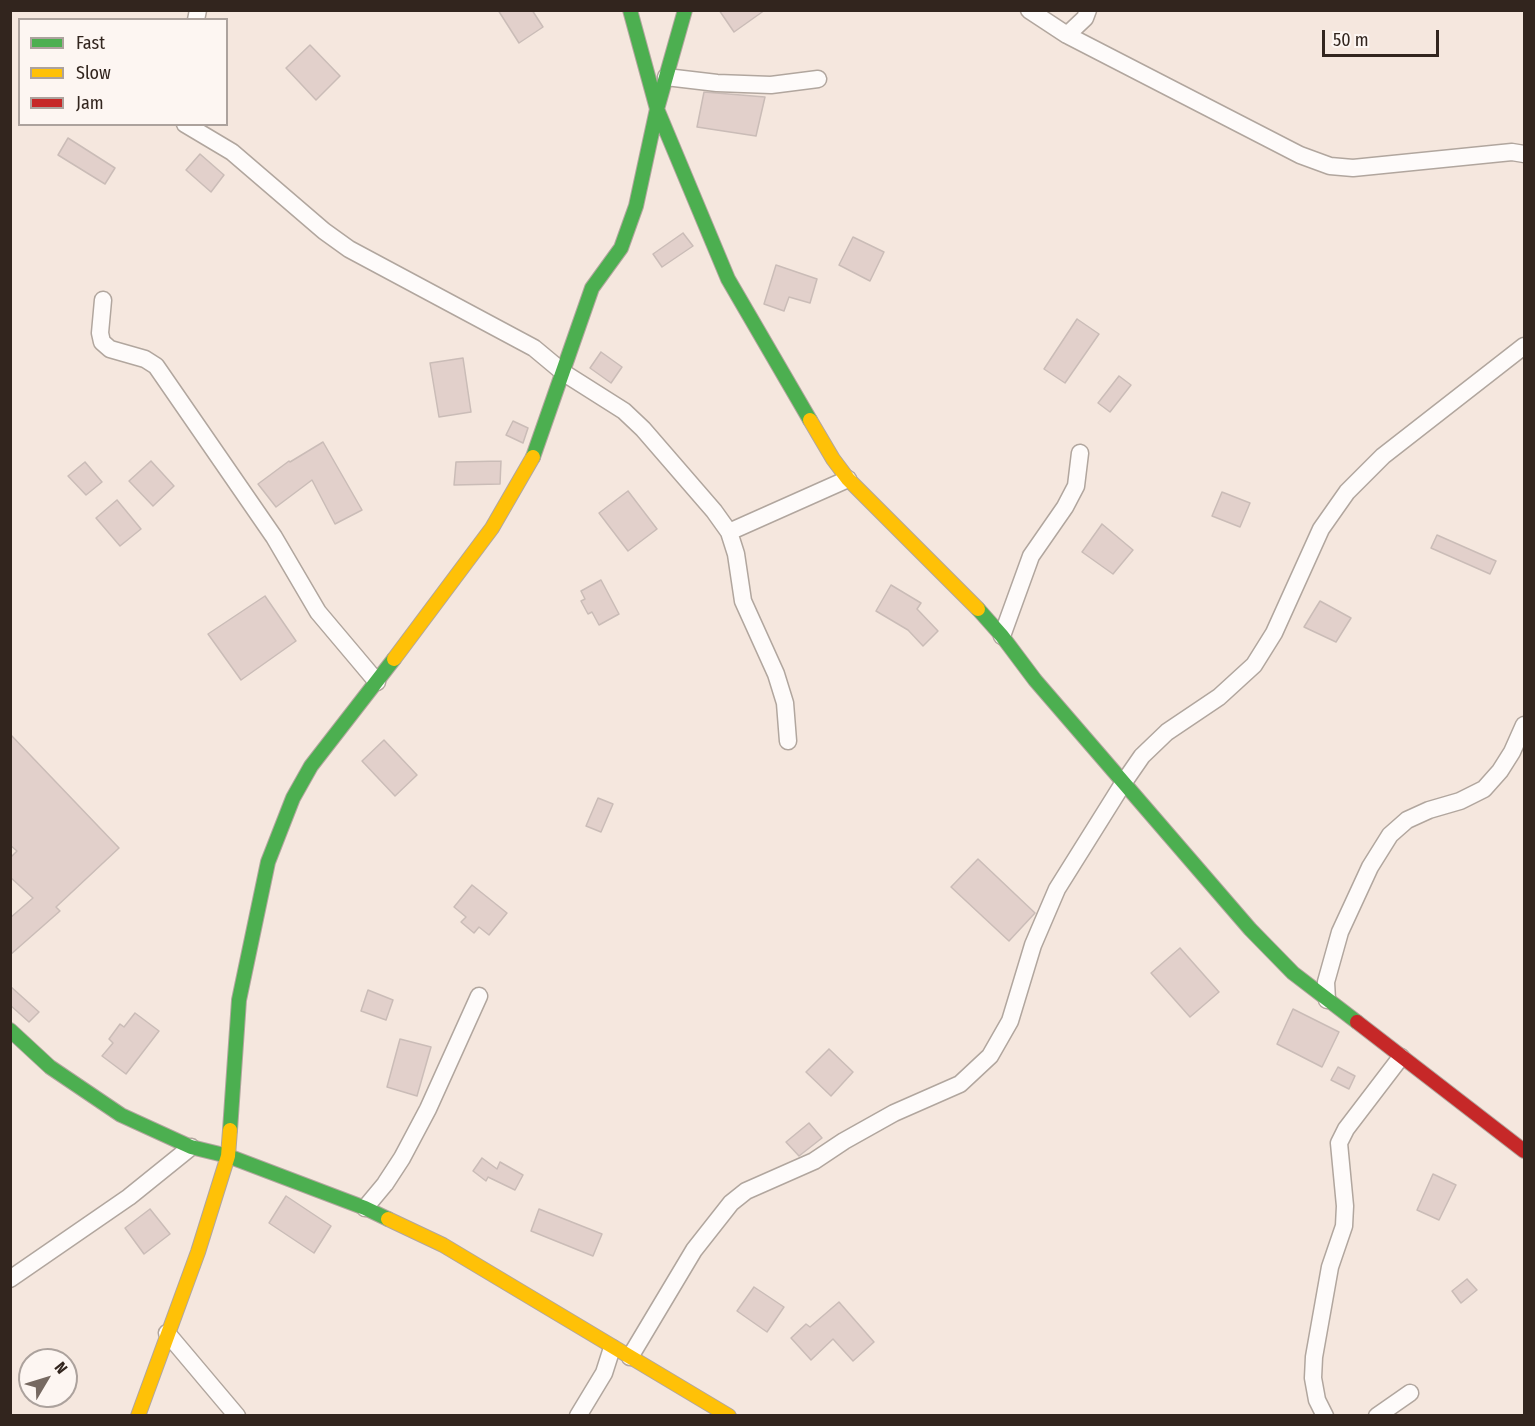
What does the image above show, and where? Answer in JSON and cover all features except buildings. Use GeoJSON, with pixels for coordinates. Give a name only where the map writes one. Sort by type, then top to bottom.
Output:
{"type":"FeatureCollection","features":[{"type":"Feature","properties":{"kind":"street"},"geometry":{"type":"LineString","coordinates":[[630,10],[657,109],[729,279],[758,333],[833,459],[848,479],[969,598],[1002,636],[1035,680],[1250,929],[1293,973],[1401,1057],[1522,1144]]}},
{"type":"Feature","properties":{"kind":"street"},"geometry":{"type":"LineString","coordinates":[[138,1416],[198,1252],[228,1156],[239,1000],[268,862],[292,798],[311,766],[492,528],[531,462],[592,288],[621,248],[629,227],[636,206],[657,109],[685,10]]}},
{"type":"Feature","properties":{"kind":"street"},"geometry":{"type":"LineString","coordinates":[[1029,10],[1067,35],[1300,155],[1330,166],[1353,168],[1512,152],[1524,154]]}},
{"type":"Feature","properties":{"kind":"street"},"geometry":{"type":"LineString","coordinates":[[1067,35],[1085,18],[1088,10]]}},
{"type":"Feature","properties":{"kind":"street"},"geometry":{"type":"LineString","coordinates":[[666,77],[717,83],[771,85],[818,79]]}},
{"type":"Feature","properties":{"kind":"street"},"geometry":{"type":"LineString","coordinates":[[187,126],[232,152],[324,231],[349,249],[534,348],[564,373],[624,411],[707,503],[729,532],[736,554],[742,601],[776,674],[785,703],[788,741]]}},
{"type":"Feature","properties":{"kind":"street"},"geometry":{"type":"LineString","coordinates":[[103,300],[100,333],[102,342],[111,349],[145,359],[156,366],[274,537],[318,612],[377,682]]}},
{"type":"Feature","properties":{"kind":"street"},"geometry":{"type":"LineString","coordinates":[[630,1358],[694,1250],[731,1203],[746,1191],[814,1161],[894,1113],[960,1084],[990,1056],[1010,1020],[1034,945],[1057,889],[1142,756],[1167,732],[1219,697],[1254,665],[1274,633],[1321,529],[1347,492],[1383,456],[1524,346]]}},
{"type":"Feature","properties":{"kind":"street"},"geometry":{"type":"LineString","coordinates":[[1002,636],[1031,556],[1065,507],[1076,486],[1080,453]]}},
{"type":"Feature","properties":{"kind":"street"},"geometry":{"type":"LineString","coordinates":[[729,532],[848,479]]}},
{"type":"Feature","properties":{"kind":"street"},"geometry":{"type":"LineString","coordinates":[[1327,1000],[1326,982],[1340,932],[1370,867],[1390,835],[1407,820],[1429,810],[1460,801],[1484,789],[1500,771],[1512,752],[1524,725]]}},
{"type":"Feature","properties":{"kind":"street"},"geometry":{"type":"LineString","coordinates":[[365,1208],[385,1184],[402,1158],[428,1109],[480,996]]}},
{"type":"Feature","properties":{"kind":"street"},"geometry":{"type":"LineString","coordinates":[[10,1030],[18,1047],[121,1115],[190,1147],[228,1156],[365,1208],[443,1245],[729,1416]]}},
{"type":"Feature","properties":{"kind":"street"},"geometry":{"type":"LineString","coordinates":[[1325,1416],[1317,1400],[1313,1378],[1314,1357],[1330,1266],[1344,1226],[1345,1206],[1339,1143],[1346,1129],[1401,1057]]}},
{"type":"Feature","properties":{"kind":"street"},"geometry":{"type":"LineString","coordinates":[[10,1279],[129,1197],[190,1147]]}},
{"type":"Feature","properties":{"kind":"street"},"geometry":{"type":"LineString","coordinates":[[167,1333],[237,1416]]}},
{"type":"Feature","properties":{"kind":"street"},"geometry":{"type":"LineString","coordinates":[[578,1416],[604,1373],[612,1348]]}},
{"type":"Feature","properties":{"kind":"street"},"geometry":{"type":"LineString","coordinates":[[1377,1416],[1410,1393]]}},
{"type":"Feature","properties":{"kind":"traffic: fast"},"geometry":{"type":"LineString","coordinates":[[630,10],[657,109],[728,279],[810,420]]}},
{"type":"Feature","properties":{"kind":"traffic: fast"},"geometry":{"type":"LineString","coordinates":[[533,457],[592,288],[621,248],[636,206],[657,109],[685,10]]}},
{"type":"Feature","properties":{"kind":"traffic: fast"},"geometry":{"type":"LineString","coordinates":[[978,609],[1002,636],[1035,680],[1250,929],[1293,973],[1357,1022]]}},
{"type":"Feature","properties":{"kind":"traffic: fast"},"geometry":{"type":"LineString","coordinates":[[230,1130],[239,1000],[268,862],[293,798],[311,766],[394,659]]}},
{"type":"Feature","properties":{"kind":"traffic: fast"},"geometry":{"type":"LineString","coordinates":[[10,1030],[50,1067],[121,1115],[191,1147],[228,1156],[365,1208],[388,1219]]}},
{"type":"Feature","properties":{"kind":"traffic: slow"},"geometry":{"type":"LineString","coordinates":[[810,420],[848,479],[978,609]]}},
{"type":"Feature","properties":{"kind":"traffic: slow"},"geometry":{"type":"LineString","coordinates":[[394,659],[492,528],[533,457]]}},
{"type":"Feature","properties":{"kind":"traffic: slow"},"geometry":{"type":"LineString","coordinates":[[138,1416],[198,1252],[228,1156],[230,1130]]}},
{"type":"Feature","properties":{"kind":"traffic: slow"},"geometry":{"type":"LineString","coordinates":[[388,1219],[443,1245],[729,1416]]}},
{"type":"Feature","properties":{"kind":"traffic: jam"},"geometry":{"type":"LineString","coordinates":[[1357,1022],[1524,1151]]}}]}
